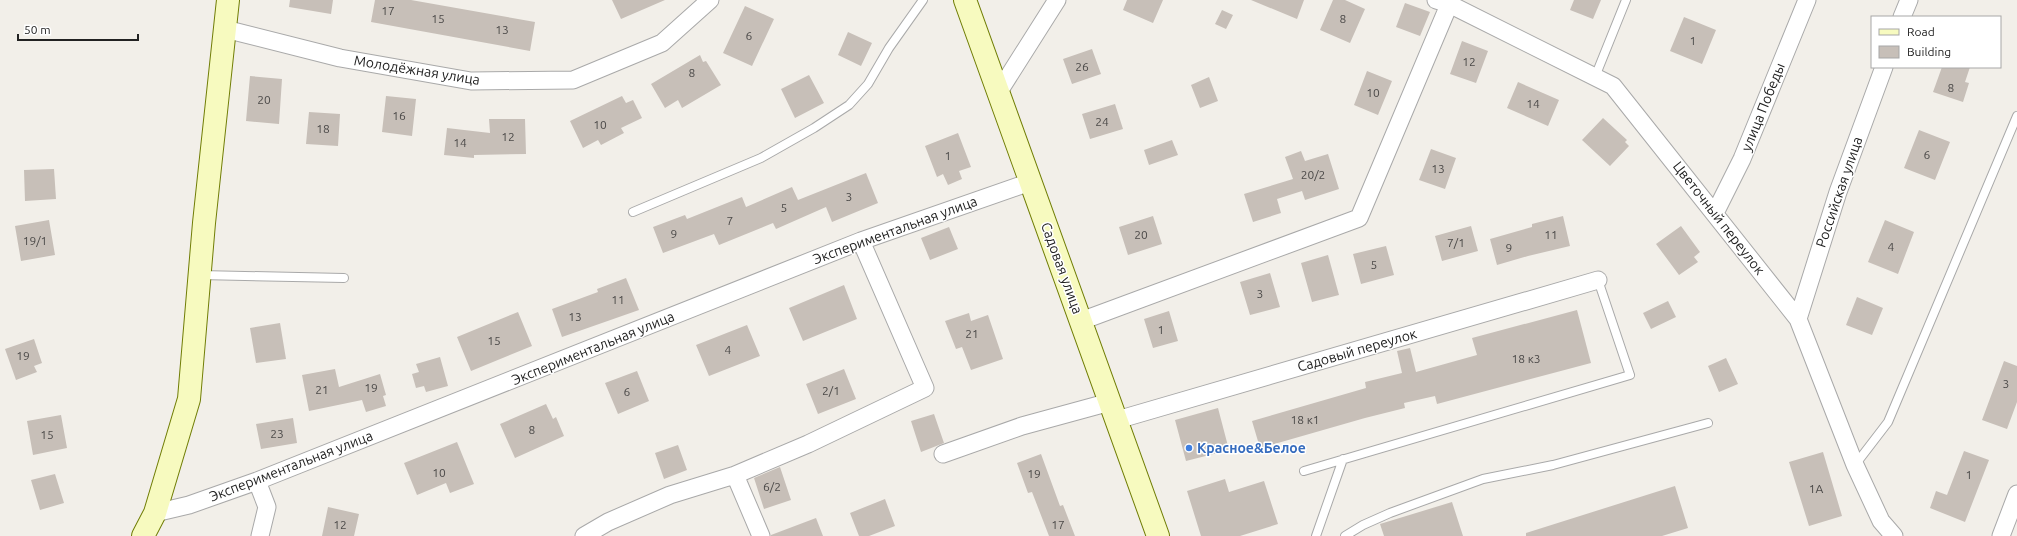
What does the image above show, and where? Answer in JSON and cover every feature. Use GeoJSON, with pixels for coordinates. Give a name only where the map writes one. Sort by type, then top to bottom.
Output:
{"type":"FeatureCollection","features":[{"type":"Feature","properties":{"kind":"main road"},"geometry":{"type":"LineString","coordinates":[[143,536],[155,513],[189,399],[228,0]]}},
{"type":"Feature","properties":{"kind":"main road","name":"Садовая улица"},"geometry":{"type":"LineString","coordinates":[[965,0],[1158,536]]}},
{"type":"Feature","properties":{"kind":"street","name":"Молодёжная улица"},"geometry":{"type":"LineString","coordinates":[[225,29],[340,58],[471,81],[572,80],[662,43],[710,0]]}},
{"type":"Feature","properties":{"kind":"street"},"geometry":{"type":"LineString","coordinates":[[998,93],[1057,0]]}},
{"type":"Feature","properties":{"kind":"street","name":"улица Победы"},"geometry":{"type":"LineString","coordinates":[[1716,213],[1742,159],[1807,0]]}},
{"type":"Feature","properties":{"kind":"street"},"geometry":{"type":"LineString","coordinates":[[1902,16],[1909,0]]}},
{"type":"Feature","properties":{"kind":"street"},"geometry":{"type":"LineString","coordinates":[[1081,321],[1359,218],[1446,2]]}},
{"type":"Feature","properties":{"kind":"street","name":"Цветочный переулок"},"geometry":{"type":"LineString","coordinates":[[1446,2],[1613,86],[1716,213],[1798,319],[1855,464],[1881,521],[1894,536]]}},
{"type":"Feature","properties":{"kind":"street","name":"Российская улица"},"geometry":{"type":"LineString","coordinates":[[1798,319],[1838,192],[1884,68]]}},
{"type":"Feature","properties":{"kind":"street","name":"Экспериментальная улица"},"geometry":{"type":"LineString","coordinates":[[155,513],[189,505],[257,481],[861,241],[1030,182]]}},
{"type":"Feature","properties":{"kind":"street"},"geometry":{"type":"LineString","coordinates":[[584,536],[608,522],[670,495],[735,475],[830,434],[925,388],[861,241]]}},
{"type":"Feature","properties":{"kind":"street","name":"Садовый переулок"},"geometry":{"type":"LineString","coordinates":[[942,454],[1022,426],[1113,411],[1598,280]]}},
{"type":"Feature","properties":{"kind":"street"},"geometry":{"type":"LineString","coordinates":[[735,475],[761,536]]}},
{"type":"Feature","properties":{"kind":"street"},"geometry":{"type":"LineString","coordinates":[[257,481],[267,507],[260,536]]}},
{"type":"Feature","properties":{"kind":"street"},"geometry":{"type":"LineString","coordinates":[[2001,536],[2017,494]]}},
{"type":"Feature","properties":{"kind":"lane"},"geometry":{"type":"LineString","coordinates":[[632,212],[761,158],[814,128],[849,105],[868,84],[889,48],[923,0]]}},
{"type":"Feature","properties":{"kind":"lane"},"geometry":{"type":"LineString","coordinates":[[1595,77],[1626,0]]}},
{"type":"Feature","properties":{"kind":"lane"},"geometry":{"type":"LineString","coordinates":[[1855,464],[1888,422],[2017,116]]}},
{"type":"Feature","properties":{"kind":"lane"},"geometry":{"type":"LineString","coordinates":[[200,275],[344,278]]}},
{"type":"Feature","properties":{"kind":"lane"},"geometry":{"type":"LineString","coordinates":[[1304,471],[1630,375],[1598,280]]}},
{"type":"Feature","properties":{"kind":"lane"},"geometry":{"type":"LineString","coordinates":[[1345,536],[1390,513],[1483,479],[1553,465],[1708,423]]}},
{"type":"Feature","properties":{"kind":"lane"},"geometry":{"type":"LineString","coordinates":[[1316,536],[1343,459]]}},
{"type":"Feature","properties":{"kind":"building"},"geometry":{"type":"Polygon","coordinates":[[[290,0],[333,0],[331,14],[289,7],[290,0]]]}},
{"type":"Feature","properties":{"kind":"building"},"geometry":{"type":"Polygon","coordinates":[[[375,0],[411,0],[535,22],[530,51],[371,22],[375,0]]]}},
{"type":"Feature","properties":{"kind":"building"},"geometry":{"type":"Polygon","coordinates":[[[612,0],[665,0],[621,19],[612,0]]]}},
{"type":"Feature","properties":{"kind":"building"},"geometry":{"type":"Polygon","coordinates":[[[1127,0],[1163,0],[1153,23],[1123,10],[1127,0]]]}},
{"type":"Feature","properties":{"kind":"building"},"geometry":{"type":"Polygon","coordinates":[[[1251,0],[1304,0],[1297,19],[1251,0]]]}},
{"type":"Feature","properties":{"kind":"building"},"geometry":{"type":"Polygon","coordinates":[[[1333,0],[1345,0],[1365,9],[1350,43],[1320,30],[1333,0]]]}},
{"type":"Feature","properties":{"kind":"building"},"geometry":{"type":"Polygon","coordinates":[[[1574,0],[1601,0],[1593,19],[1570,10],[1574,0]]]}},
{"type":"Feature","properties":{"kind":"building"},"geometry":{"type":"Polygon","coordinates":[[[1405,3],[1430,12],[1420,36],[1396,27],[1405,3]]]}},
{"type":"Feature","properties":{"kind":"building"},"geometry":{"type":"Polygon","coordinates":[[[745,6],[774,19],[752,66],[723,53],[745,6]]]}},
{"type":"Feature","properties":{"kind":"building"},"geometry":{"type":"Polygon","coordinates":[[[1222,10],[1233,15],[1226,29],[1215,24],[1222,10]]]}},
{"type":"Feature","properties":{"kind":"building"},"geometry":{"type":"Polygon","coordinates":[[[1684,17],[1716,30],[1702,64],[1670,51],[1684,17]]]}},
{"type":"Feature","properties":{"kind":"building"},"geometry":{"type":"Polygon","coordinates":[[[848,32],[872,43],[861,66],[838,55],[848,32]]]}},
{"type":"Feature","properties":{"kind":"building"},"geometry":{"type":"Polygon","coordinates":[[[1462,41],[1488,51],[1476,83],[1450,74],[1462,41]]]}},
{"type":"Feature","properties":{"kind":"building"},"geometry":{"type":"Polygon","coordinates":[[[1092,49],[1101,74],[1072,84],[1063,59],[1092,49]]]}},
{"type":"Feature","properties":{"kind":"building"},"geometry":{"type":"Polygon","coordinates":[[[700,55],[703,62],[706,61],[721,85],[682,108],[678,100],[665,108],[651,84],[700,55]]]}},
{"type":"Feature","properties":{"kind":"building"},"geometry":{"type":"Polygon","coordinates":[[[1942,68],[1970,68],[1965,82],[1969,83],[1963,102],[1933,92],[1942,68]]]}},
{"type":"Feature","properties":{"kind":"building"},"geometry":{"type":"Polygon","coordinates":[[[1367,71],[1392,81],[1378,115],[1354,105],[1367,71]]]}},
{"type":"Feature","properties":{"kind":"building"},"geometry":{"type":"Polygon","coordinates":[[[809,75],[824,103],[795,118],[781,89],[809,75]]]}},
{"type":"Feature","properties":{"kind":"building"},"geometry":{"type":"Polygon","coordinates":[[[250,76],[282,79],[279,124],[246,121],[250,76]]]}},
{"type":"Feature","properties":{"kind":"building"},"geometry":{"type":"Polygon","coordinates":[[[1209,77],[1218,101],[1200,108],[1191,85],[1209,77]]]}},
{"type":"Feature","properties":{"kind":"building"},"geometry":{"type":"Polygon","coordinates":[[[1518,82],[1559,100],[1548,126],[1507,108],[1518,82]]]}},
{"type":"Feature","properties":{"kind":"building"},"geometry":{"type":"Polygon","coordinates":[[[386,96],[416,99],[412,136],[382,132],[386,96]]]}},
{"type":"Feature","properties":{"kind":"building"},"geometry":{"type":"Polygon","coordinates":[[[622,96],[626,103],[633,100],[642,118],[621,128],[624,133],[601,145],[598,140],[583,148],[570,121],[622,96]]]}},
{"type":"Feature","properties":{"kind":"building"},"geometry":{"type":"Polygon","coordinates":[[[1115,104],[1123,129],[1090,139],[1082,114],[1115,104]]]}},
{"type":"Feature","properties":{"kind":"building"},"geometry":{"type":"Polygon","coordinates":[[[309,112],[340,114],[338,146],[306,144],[309,112]]]}},
{"type":"Feature","properties":{"kind":"building"},"geometry":{"type":"Polygon","coordinates":[[[1603,118],[1627,140],[1625,142],[1629,146],[1610,166],[1582,140],[1603,118]]]}},
{"type":"Feature","properties":{"kind":"building"},"geometry":{"type":"Polygon","coordinates":[[[489,119],[525,119],[526,154],[474,155],[474,158],[444,155],[447,128],[490,133],[489,119]]]}},
{"type":"Feature","properties":{"kind":"building"},"geometry":{"type":"Polygon","coordinates":[[[1919,130],[1950,142],[1935,180],[1904,168],[1919,130]]]}},
{"type":"Feature","properties":{"kind":"building"},"geometry":{"type":"Polygon","coordinates":[[[958,133],[971,167],[959,171],[962,179],[948,185],[943,174],[937,177],[925,146],[958,133]]]}},
{"type":"Feature","properties":{"kind":"building"},"geometry":{"type":"Polygon","coordinates":[[[1172,140],[1178,155],[1149,165],[1144,150],[1172,140]]]}},
{"type":"Feature","properties":{"kind":"building"},"geometry":{"type":"Polygon","coordinates":[[[1431,149],[1456,158],[1445,189],[1419,180],[1431,149]]]}},
{"type":"Feature","properties":{"kind":"building"},"geometry":{"type":"Polygon","coordinates":[[[1301,151],[1305,161],[1328,154],[1339,189],[1305,200],[1302,191],[1277,199],[1281,213],[1253,222],[1244,194],[1293,179],[1285,157],[1301,151]]]}},
{"type":"Feature","properties":{"kind":"building"},"geometry":{"type":"Polygon","coordinates":[[[54,169],[56,199],[25,201],[24,170],[54,169]]]}},
{"type":"Feature","properties":{"kind":"building"},"geometry":{"type":"Polygon","coordinates":[[[866,173],[878,203],[832,222],[826,207],[776,229],[773,223],[719,245],[714,234],[663,253],[653,227],[685,215],[687,219],[742,197],[746,207],[792,187],[798,200],[866,173]]]}},
{"type":"Feature","properties":{"kind":"building"},"geometry":{"type":"Polygon","coordinates":[[[1153,216],[1162,244],[1128,255],[1119,227],[1153,216]]]}},
{"type":"Feature","properties":{"kind":"building"},"geometry":{"type":"Polygon","coordinates":[[[1563,216],[1570,246],[1497,265],[1490,239],[1532,227],[1532,224],[1563,216]]]}},
{"type":"Feature","properties":{"kind":"building"},"geometry":{"type":"Polygon","coordinates":[[[49,220],[55,255],[21,261],[15,226],[49,220]]]}},
{"type":"Feature","properties":{"kind":"building"},"geometry":{"type":"Polygon","coordinates":[[[1885,220],[1914,232],[1898,274],[1868,262],[1885,220]]]}},
{"type":"Feature","properties":{"kind":"building"},"geometry":{"type":"Polygon","coordinates":[[[1471,226],[1478,251],[1442,261],[1435,236],[1471,226]]]}},
{"type":"Feature","properties":{"kind":"building"},"geometry":{"type":"Polygon","coordinates":[[[1681,226],[1700,252],[1694,257],[1698,262],[1679,275],[1656,244],[1681,226]]]}},
{"type":"Feature","properties":{"kind":"building"},"geometry":{"type":"Polygon","coordinates":[[[949,227],[958,249],[930,260],[921,238],[949,227]]]}},
{"type":"Feature","properties":{"kind":"building"},"geometry":{"type":"Polygon","coordinates":[[[1386,246],[1394,275],[1361,284],[1353,254],[1386,246]]]}},
{"type":"Feature","properties":{"kind":"building"},"geometry":{"type":"Polygon","coordinates":[[[1328,255],[1339,295],[1312,302],[1301,263],[1328,255]]]}},
{"type":"Feature","properties":{"kind":"building"},"geometry":{"type":"Polygon","coordinates":[[[1270,273],[1280,307],[1250,315],[1240,282],[1270,273]]]}},
{"type":"Feature","properties":{"kind":"building"},"geometry":{"type":"Polygon","coordinates":[[[626,278],[639,310],[562,337],[552,309],[598,292],[597,289],[626,278]]]}},
{"type":"Feature","properties":{"kind":"building"},"geometry":{"type":"Polygon","coordinates":[[[844,285],[857,319],[803,341],[789,308],[844,285]]]}},
{"type":"Feature","properties":{"kind":"building"},"geometry":{"type":"Polygon","coordinates":[[[1857,297],[1883,308],[1872,335],[1846,325],[1857,297]]]}},
{"type":"Feature","properties":{"kind":"building"},"geometry":{"type":"Polygon","coordinates":[[[1668,301],[1676,317],[1651,329],[1643,313],[1668,301]]]}},
{"type":"Feature","properties":{"kind":"building"},"geometry":{"type":"Polygon","coordinates":[[[1577,310],[1591,363],[1437,404],[1435,396],[1404,403],[1405,408],[1260,448],[1252,421],[1366,388],[1365,382],[1402,373],[1397,351],[1410,348],[1416,372],[1477,355],[1472,338],[1577,310]]]}},
{"type":"Feature","properties":{"kind":"building"},"geometry":{"type":"Polygon","coordinates":[[[1169,311],[1178,341],[1153,348],[1144,319],[1169,311]]]}},
{"type":"Feature","properties":{"kind":"building"},"geometry":{"type":"Polygon","coordinates":[[[518,312],[532,346],[471,371],[457,337],[518,312]]]}},
{"type":"Feature","properties":{"kind":"building"},"geometry":{"type":"Polygon","coordinates":[[[969,313],[971,321],[988,315],[1003,359],[971,370],[962,347],[956,349],[945,321],[969,313]]]}},
{"type":"Feature","properties":{"kind":"building"},"geometry":{"type":"Polygon","coordinates":[[[280,323],[286,359],[256,363],[250,328],[280,323]]]}},
{"type":"Feature","properties":{"kind":"building"},"geometry":{"type":"Polygon","coordinates":[[[747,325],[760,356],[709,376],[696,345],[747,325]]]}},
{"type":"Feature","properties":{"kind":"building"},"geometry":{"type":"Polygon","coordinates":[[[34,339],[42,363],[34,366],[37,372],[16,380],[5,349],[34,339]]]}},
{"type":"Feature","properties":{"kind":"building"},"geometry":{"type":"Polygon","coordinates":[[[440,357],[448,386],[426,392],[424,386],[416,388],[412,374],[419,372],[416,364],[440,357]]]}},
{"type":"Feature","properties":{"kind":"building"},"geometry":{"type":"Polygon","coordinates":[[[1726,358],[1738,384],[1719,392],[1708,366],[1726,358]]]}},
{"type":"Feature","properties":{"kind":"building"},"geometry":{"type":"Polygon","coordinates":[[[2004,361],[2017,366],[2017,402],[2007,429],[1982,420],[2004,361]]]}},
{"type":"Feature","properties":{"kind":"building"},"geometry":{"type":"Polygon","coordinates":[[[335,369],[339,387],[380,374],[386,395],[383,396],[386,406],[366,412],[362,400],[309,411],[302,375],[335,369]]]}},
{"type":"Feature","properties":{"kind":"building"},"geometry":{"type":"Polygon","coordinates":[[[844,369],[856,399],[818,414],[806,384],[844,369]]]}},
{"type":"Feature","properties":{"kind":"building"},"geometry":{"type":"Polygon","coordinates":[[[637,371],[649,401],[618,414],[605,383],[637,371]]]}},
{"type":"Feature","properties":{"kind":"building"},"geometry":{"type":"Polygon","coordinates":[[[546,404],[553,419],[556,417],[564,436],[515,458],[500,424],[546,404]]]}},
{"type":"Feature","properties":{"kind":"building"},"geometry":{"type":"Polygon","coordinates":[[[1218,408],[1229,450],[1186,461],[1175,420],[1218,408]]]}},
{"type":"Feature","properties":{"kind":"building"},"geometry":{"type":"Polygon","coordinates":[[[934,414],[944,443],[921,452],[911,421],[934,414]]]}},
{"type":"Feature","properties":{"kind":"building"},"geometry":{"type":"Polygon","coordinates":[[[61,415],[67,448],[33,455],[27,421],[61,415]]]}},
{"type":"Feature","properties":{"kind":"building"},"geometry":{"type":"Polygon","coordinates":[[[293,418],[297,443],[261,449],[256,424],[293,418]]]}},
{"type":"Feature","properties":{"kind":"building"},"geometry":{"type":"Polygon","coordinates":[[[457,442],[474,484],[450,493],[446,483],[417,495],[404,463],[457,442]]]}},
{"type":"Feature","properties":{"kind":"building"},"geometry":{"type":"Polygon","coordinates":[[[678,445],[687,470],[664,479],[655,453],[678,445]]]}},
{"type":"Feature","properties":{"kind":"building"},"geometry":{"type":"Polygon","coordinates":[[[1964,451],[1989,460],[1965,522],[1930,508],[1936,491],[1947,495],[1964,451]]]}},
{"type":"Feature","properties":{"kind":"building"},"geometry":{"type":"Polygon","coordinates":[[[1823,452],[1842,516],[1809,526],[1789,462],[1823,452]]]}},
{"type":"Feature","properties":{"kind":"building"},"geometry":{"type":"Polygon","coordinates":[[[1041,454],[1060,506],[1063,505],[1075,536],[1049,536],[1032,492],[1028,493],[1017,463],[1041,454]]]}},
{"type":"Feature","properties":{"kind":"building"},"geometry":{"type":"Polygon","coordinates":[[[780,467],[791,500],[764,509],[754,478],[780,467]]]}},
{"type":"Feature","properties":{"kind":"building"},"geometry":{"type":"Polygon","coordinates":[[[55,474],[64,503],[40,510],[31,480],[55,474]]]}},
{"type":"Feature","properties":{"kind":"building"},"geometry":{"type":"Polygon","coordinates":[[[1225,479],[1229,492],[1264,481],[1278,524],[1240,536],[1201,536],[1187,491],[1225,479]]]}},
{"type":"Feature","properties":{"kind":"building"},"geometry":{"type":"Polygon","coordinates":[[[1675,486],[1688,528],[1662,536],[1526,536],[1526,533],[1675,486]]]}},
{"type":"Feature","properties":{"kind":"building"},"geometry":{"type":"Polygon","coordinates":[[[885,499],[895,526],[869,536],[859,536],[850,513],[885,499]]]}},
{"type":"Feature","properties":{"kind":"building"},"geometry":{"type":"Polygon","coordinates":[[[1452,502],[1463,536],[1384,536],[1380,524],[1452,502]]]}},
{"type":"Feature","properties":{"kind":"building"},"geometry":{"type":"Polygon","coordinates":[[[328,507],[359,514],[354,536],[322,536],[328,507]]]}},
{"type":"Feature","properties":{"kind":"building"},"geometry":{"type":"Polygon","coordinates":[[[816,518],[823,536],[771,536],[771,535],[816,518]]]}},
{"type":"Feature","properties":{"kind":"place","name":"Красное&Белое"},"geometry":{"type":"Point","coordinates":[1189,448]}}]}
